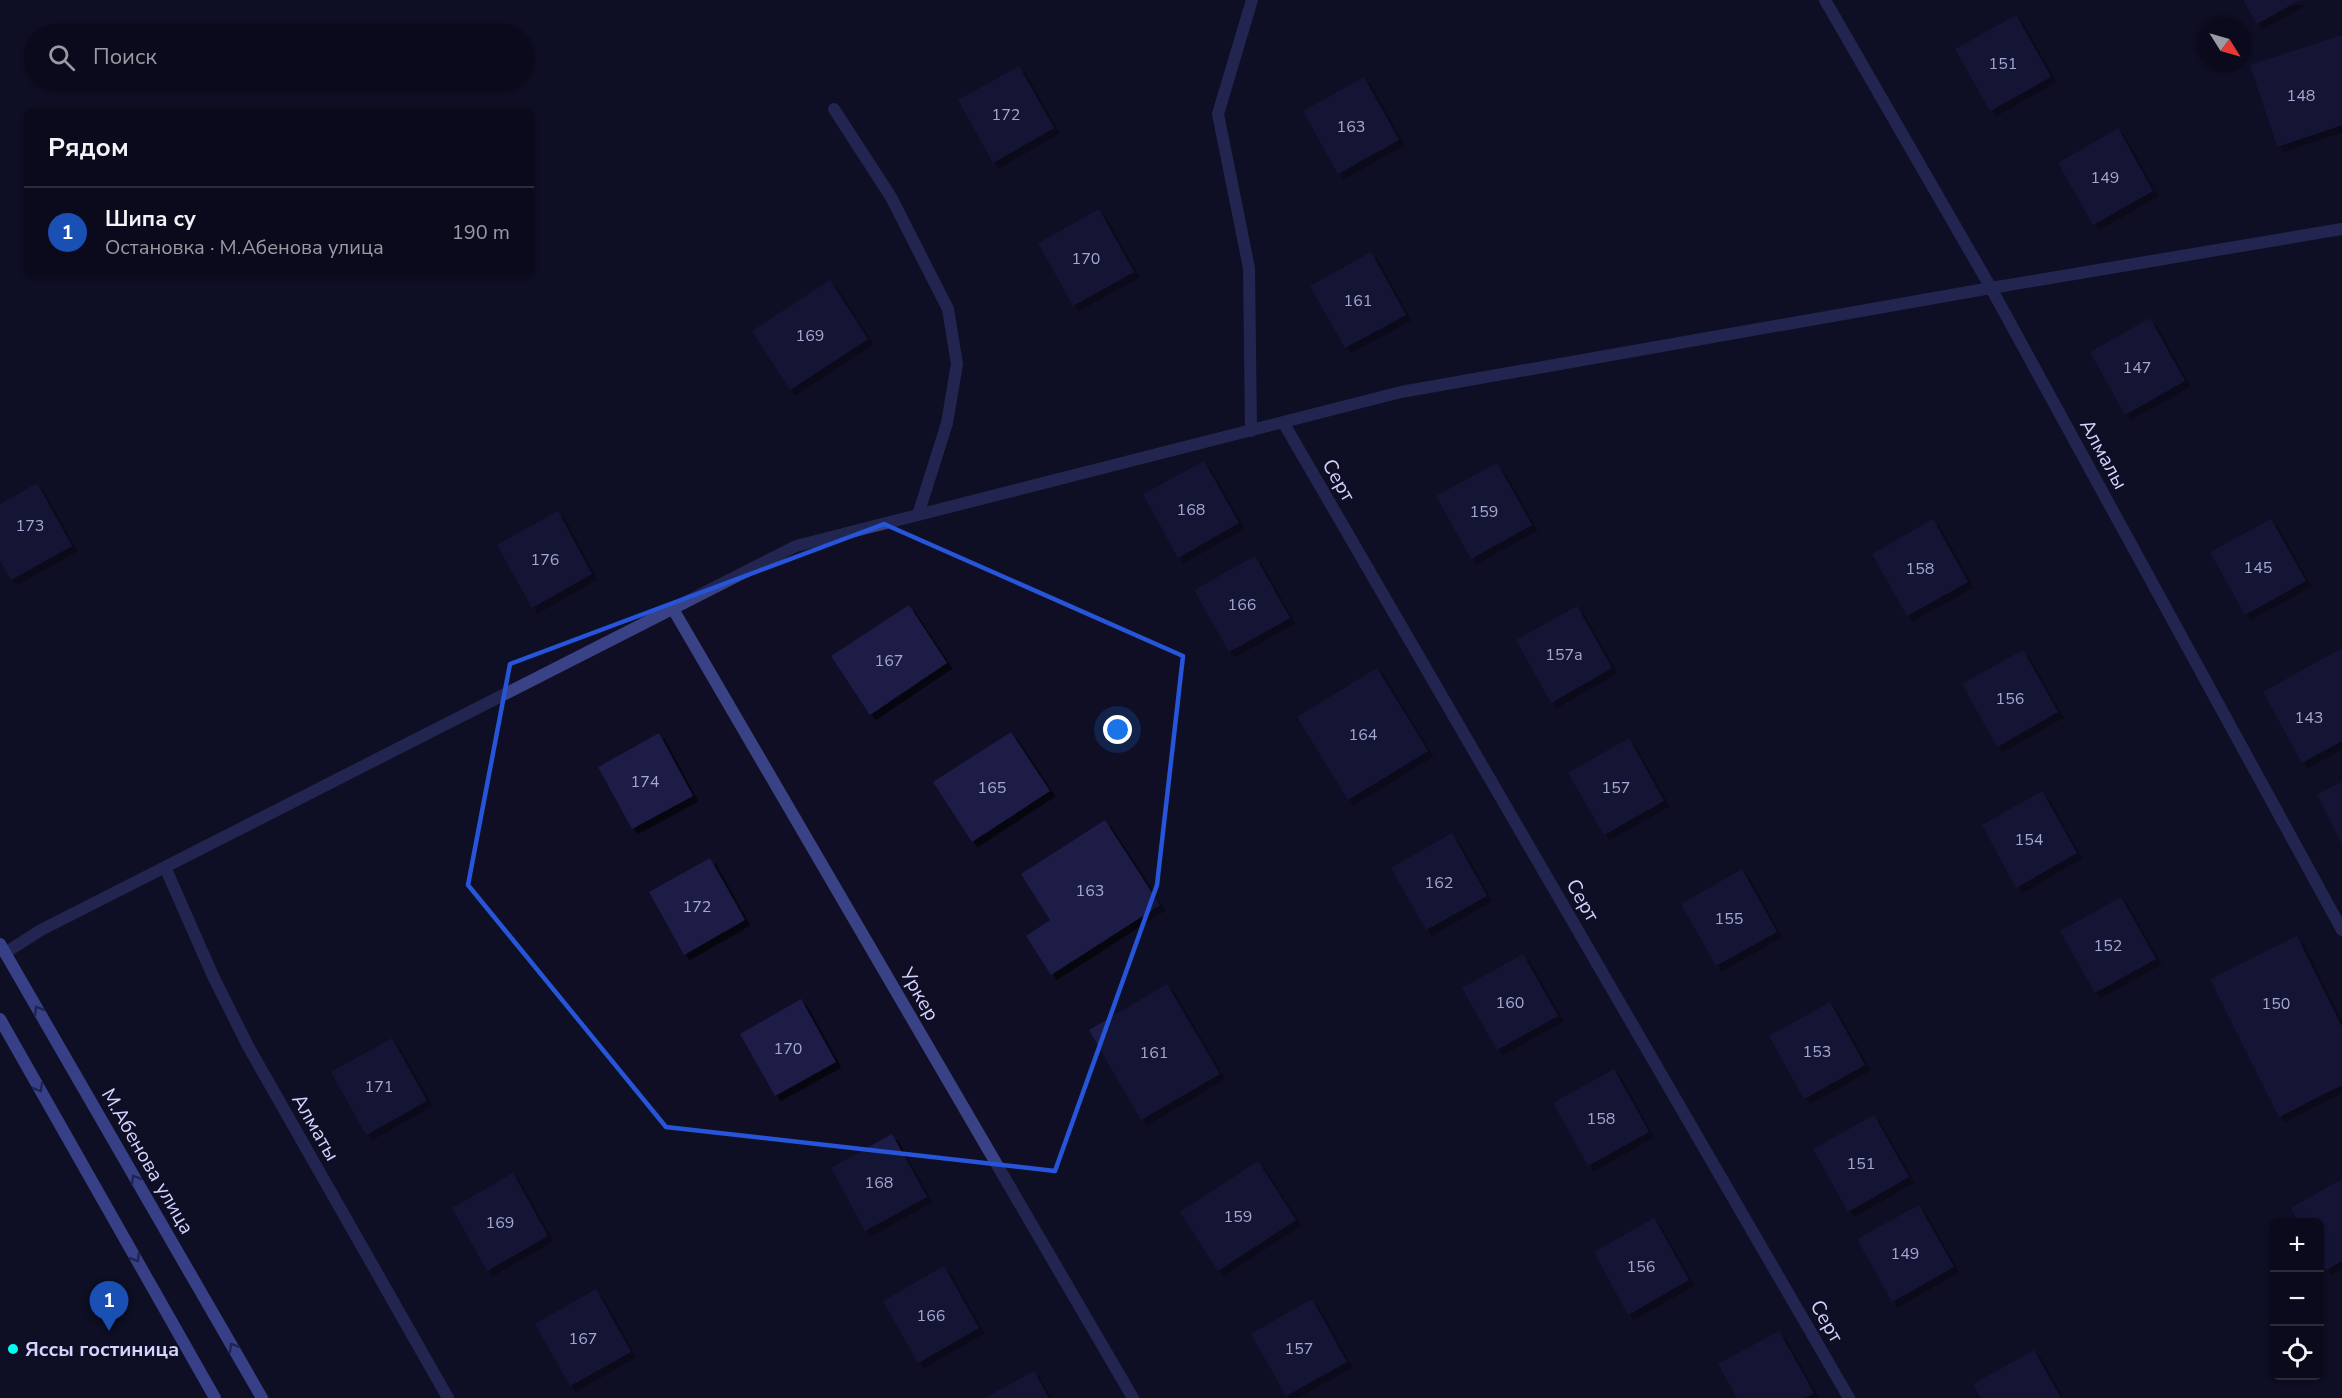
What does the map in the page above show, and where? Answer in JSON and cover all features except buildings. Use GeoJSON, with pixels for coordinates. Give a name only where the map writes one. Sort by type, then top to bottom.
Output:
{"type":"FeatureCollection","features":[{"type":"Feature","properties":{"kind":"main road","name":"М.Абенова улица"},"geometry":{"type":"LineString","coordinates":[[3,949],[262,1398]]}},
{"type":"Feature","properties":{"kind":"main road"},"geometry":{"type":"LineString","coordinates":[[0,1019],[215,1398]]}},
{"type":"Feature","properties":{"kind":"street"},"geometry":{"type":"LineString","coordinates":[[1251,431],[1249,268],[1218,114],[1252,0]]}},
{"type":"Feature","properties":{"kind":"street","name":"Алмалы"},"geometry":{"type":"LineString","coordinates":[[1825,0],[1991,288],[2342,930]]}},
{"type":"Feature","properties":{"kind":"street"},"geometry":{"type":"LineString","coordinates":[[834,109],[891,196],[948,309],[957,364],[946,423],[918,515]]}},
{"type":"Feature","properties":{"kind":"street"},"geometry":{"type":"LineString","coordinates":[[3,949],[796,546],[1401,392],[2342,229]]}},
{"type":"Feature","properties":{"kind":"street","name":"Серт"},"geometry":{"type":"LineString","coordinates":[[1283,422],[1849,1398]]}},
{"type":"Feature","properties":{"kind":"street","name":"Уркер"},"geometry":{"type":"LineString","coordinates":[[673,609],[1133,1398]]}},
{"type":"Feature","properties":{"kind":"street","name":"Алматы"},"geometry":{"type":"LineString","coordinates":[[165,867],[213,976],[248,1046],[448,1398]]}},
{"type":"Feature","properties":{"kind":"highlighted area"},"geometry":{"type":"Polygon","coordinates":[[[884,524],[1183,656],[1157,885],[1055,1171],[666,1127],[468,885],[510,664],[884,524]]]}},
{"type":"Feature","properties":{"kind":"place","name":"Шипа су"},"geometry":{"type":"Point","coordinates":[109,1331]}},
{"type":"Feature","properties":{"kind":"place","name":"Яссы гостиница"},"geometry":{"type":"Point","coordinates":[13,1349]}}]}
